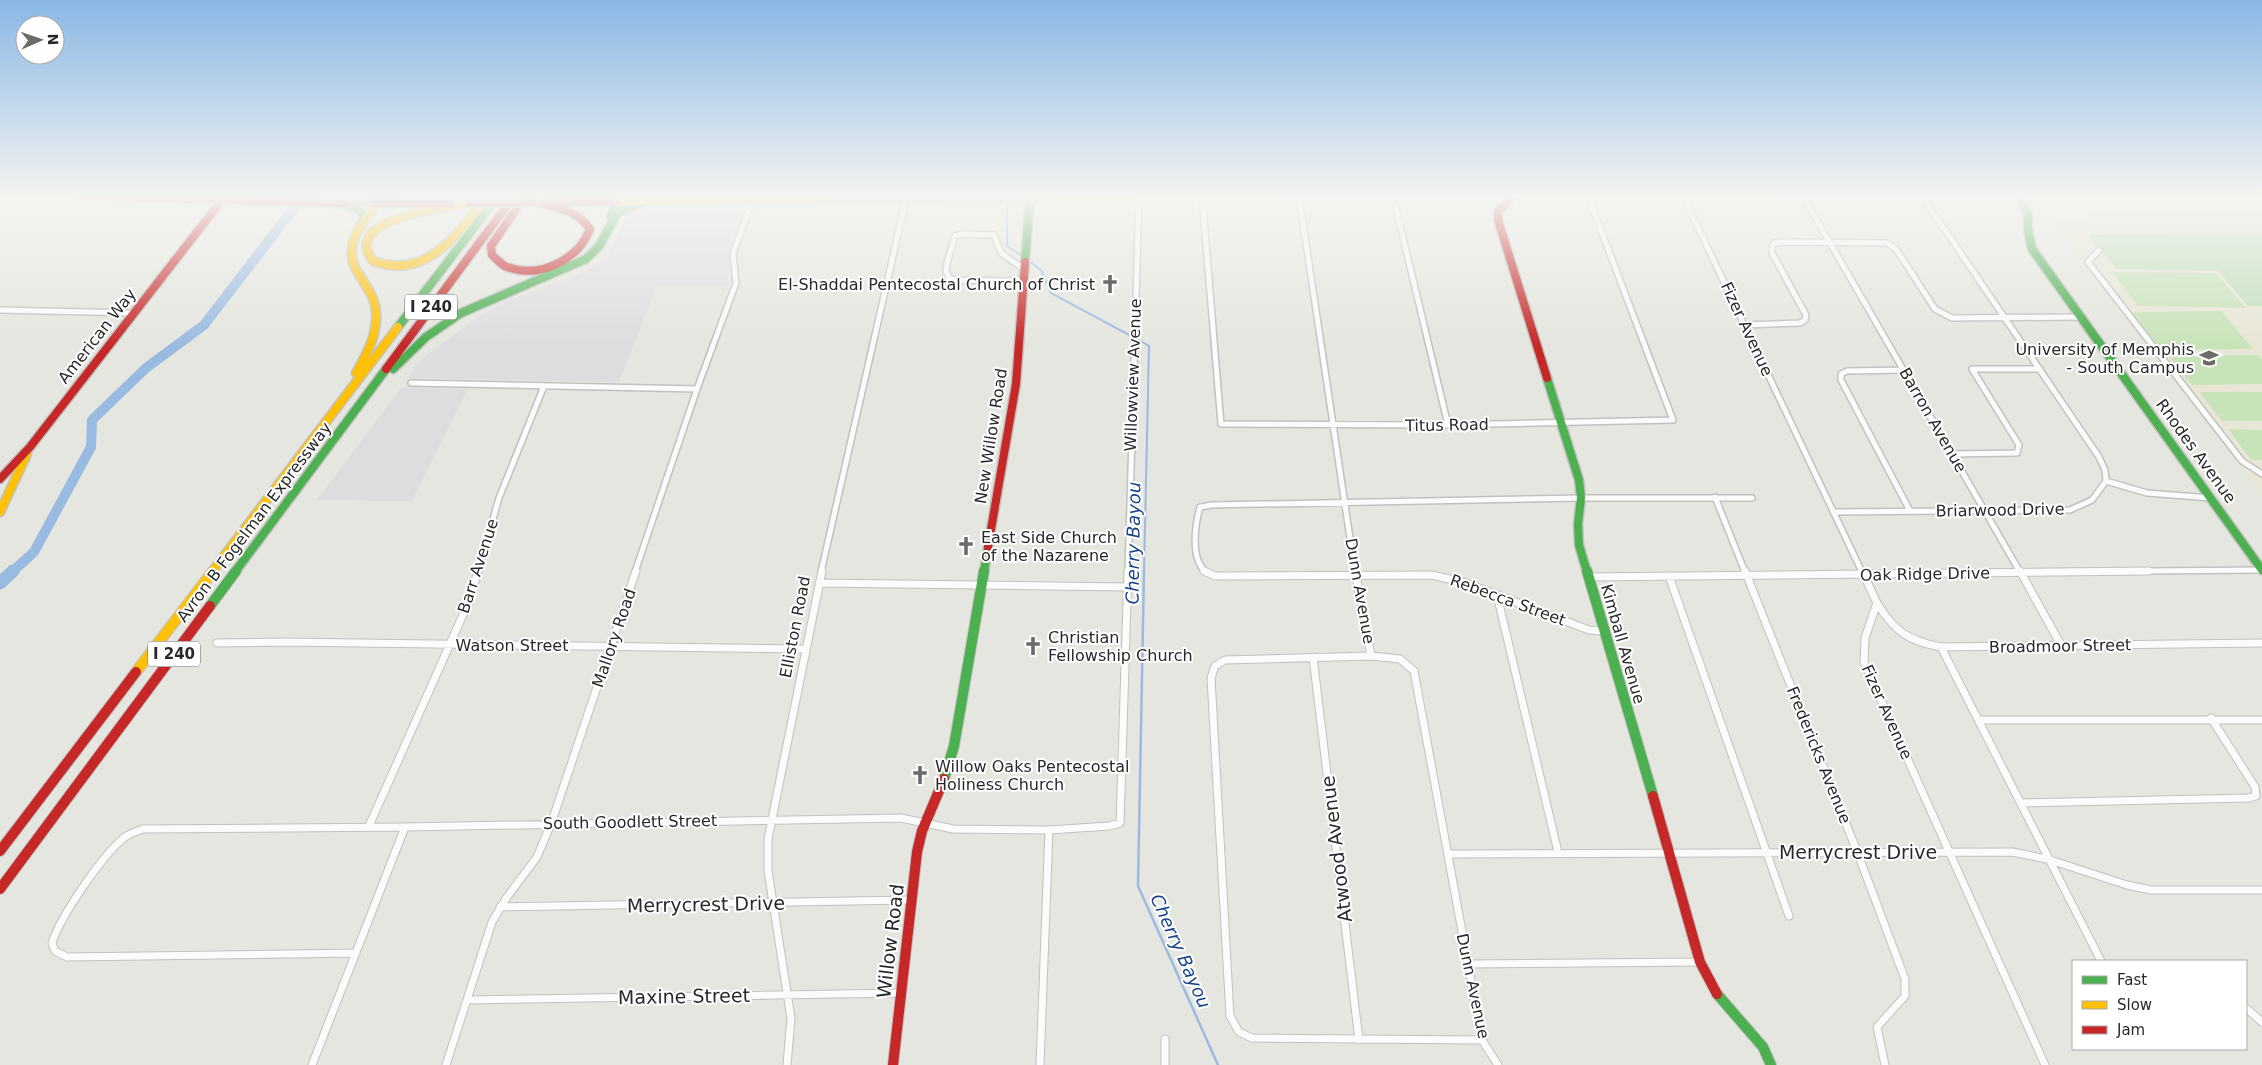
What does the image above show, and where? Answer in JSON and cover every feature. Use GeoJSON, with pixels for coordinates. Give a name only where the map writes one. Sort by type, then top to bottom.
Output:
{"type":"FeatureCollection","features":[{"type":"Feature","properties":{"kind":"main road","name":"American Way"},"geometry":{"type":"LineString","coordinates":[[0,479],[30,447],[186,246]]}},
{"type":"Feature","properties":{"kind":"main road"},"geometry":{"type":"LineString","coordinates":[[341,402],[369,350],[376,326],[374,299],[352,257],[353,246]]}},
{"type":"Feature","properties":{"kind":"main road"},"geometry":{"type":"LineString","coordinates":[[367,246],[368,256],[377,263],[387,266],[408,265],[429,258],[446,246]]}},
{"type":"Feature","properties":{"kind":"main road","name":"Avron B Fogelman Expressway"},"geometry":{"type":"LineString","coordinates":[[0,851],[460,246]]}},
{"type":"Feature","properties":{"kind":"main road","name":"Avron B Fogelman Expressway"},"geometry":{"type":"LineString","coordinates":[[0,889],[477,246]]}},
{"type":"Feature","properties":{"kind":"main road"},"geometry":{"type":"LineString","coordinates":[[492,246],[492,254],[501,264],[524,270],[550,266],[574,255],[583,246]]}},
{"type":"Feature","properties":{"kind":"main road"},"geometry":{"type":"LineString","coordinates":[[349,420],[405,356],[438,329],[461,313],[492,298],[579,263],[596,250],[598,246]]}},
{"type":"Feature","properties":{"kind":"main road","name":"New Willow Road"},"geometry":{"type":"LineString","coordinates":[[926,822],[943,782],[954,746],[1016,384],[1026,246]]}},
{"type":"Feature","properties":{"kind":"main road","name":"Kimball Avenue"},"geometry":{"type":"LineString","coordinates":[[1506,246],[1579,480],[1581,498],[1578,524],[1579,546],[1670,852],[1700,962],[1714,991],[1763,1047],[1771,1065]]}},
{"type":"Feature","properties":{"kind":"main road","name":"Rhodes Avenue"},"geometry":{"type":"LineString","coordinates":[[2031,246],[2080,317],[2262,570]]}},
{"type":"Feature","properties":{"kind":"main road","name":"American Way"},"geometry":{"type":"LineString","coordinates":[[0,511],[30,447]]}},
{"type":"Feature","properties":{"kind":"main road","name":"Willow Road"},"geometry":{"type":"LineString","coordinates":[[893,1065],[917,852],[926,822]]}},
{"type":"Feature","properties":{"kind":"street","name":"Mallory Road"},"geometry":{"type":"LineString","coordinates":[[446,1065],[489,930],[500,907],[537,857],[551,824],[697,389],[736,283],[733,254],[736,246]]}},
{"type":"Feature","properties":{"kind":"street","name":"Elliston Road"},"geometry":{"type":"LineString","coordinates":[[786,1065],[791,1034],[788,994],[772,904],[766,855],[819,583],[895,246]]}},
{"type":"Feature","properties":{"kind":"street"},"geometry":{"type":"LineString","coordinates":[[953,246],[946,271],[949,278],[956,280],[1007,281],[1024,274],[1001,252],[998,246]]}},
{"type":"Feature","properties":{"kind":"street","name":"Willowview Avenue"},"geometry":{"type":"LineString","coordinates":[[1120,823],[1137,246]]}},
{"type":"Feature","properties":{"kind":"street","name":"Titus Road"},"geometry":{"type":"LineString","coordinates":[[1206,246],[1221,424],[1333,426],[1562,424],[1673,420],[1607,246]]}},
{"type":"Feature","properties":{"kind":"street","name":"Dunn Avenue"},"geometry":{"type":"LineString","coordinates":[[1306,246],[1356,576],[1371,656],[1394,657],[1407,662],[1414,671],[1482,1040],[1498,1065]]}},
{"type":"Feature","properties":{"kind":"street"},"geometry":{"type":"LineString","coordinates":[[1406,246],[1448,425]]}},
{"type":"Feature","properties":{"kind":"street","name":"Fizer Avenue"},"geometry":{"type":"LineString","coordinates":[[1707,246],[1877,603],[1862,646],[1864,662],[2045,1065]]}},
{"type":"Feature","properties":{"kind":"street"},"geometry":{"type":"LineString","coordinates":[[1745,325],[1800,323],[1805,320],[1806,315],[1772,253],[1773,246]]}},
{"type":"Feature","properties":{"kind":"street","name":"Barron Avenue"},"geometry":{"type":"LineString","coordinates":[[1833,246],[2061,645]]}},
{"type":"Feature","properties":{"kind":"street"},"geometry":{"type":"LineString","coordinates":[[1891,246],[1896,249],[1935,310],[1943,315],[1952,318],[2080,317]]}},
{"type":"Feature","properties":{"kind":"street"},"geometry":{"type":"LineString","coordinates":[[1956,246],[2099,457],[2105,470],[2106,480],[2147,493],[2211,498]]}},
{"type":"Feature","properties":{"kind":"street"},"geometry":{"type":"LineString","coordinates":[[2099,250],[2088,262],[2242,461],[2262,474]]}},
{"type":"Feature","properties":{"kind":"street"},"geometry":{"type":"LineString","coordinates":[[0,310],[133,313]]}},
{"type":"Feature","properties":{"kind":"street"},"geometry":{"type":"LineString","coordinates":[[1952,454],[2017,453],[2019,445],[1972,370],[2040,369]]}},
{"type":"Feature","properties":{"kind":"street"},"geometry":{"type":"LineString","coordinates":[[1904,370],[1847,371],[1841,374],[1841,380],[1910,511]]}},
{"type":"Feature","properties":{"kind":"street"},"geometry":{"type":"LineString","coordinates":[[411,383],[697,389]]}},
{"type":"Feature","properties":{"kind":"street","name":"Barr Avenue"},"geometry":{"type":"LineString","coordinates":[[369,826],[450,645],[476,581],[499,498],[544,386]]}},
{"type":"Feature","properties":{"kind":"street","name":"Briarwood Drive"},"geometry":{"type":"LineString","coordinates":[[1834,512],[2070,510],[2087,506],[2099,496],[2106,480]]}},
{"type":"Feature","properties":{"kind":"street"},"geometry":{"type":"LineString","coordinates":[[1345,502],[1581,498],[1752,498]]}},
{"type":"Feature","properties":{"kind":"street","name":"Fredericks Avenue"},"geometry":{"type":"LineString","coordinates":[[1715,498],[1858,854],[1905,979],[1905,996],[1876,1027],[1885,1065]]}},
{"type":"Feature","properties":{"kind":"street","name":"Rebecca Street"},"geometry":{"type":"LineString","coordinates":[[1345,502],[1212,504],[1200,507],[1195,517],[1198,563],[1203,571],[1216,576],[1447,577],[1474,585],[1589,630],[1603,631]]}},
{"type":"Feature","properties":{"kind":"street","name":"Oak Ridge Drive"},"geometry":{"type":"LineString","coordinates":[[1588,577],[2262,570]]}},
{"type":"Feature","properties":{"kind":"street"},"geometry":{"type":"LineString","coordinates":[[1668,576],[1789,916]]}},
{"type":"Feature","properties":{"kind":"street"},"geometry":{"type":"LineString","coordinates":[[819,583],[1126,587]]}},
{"type":"Feature","properties":{"kind":"street"},"geometry":{"type":"LineString","coordinates":[[1496,595],[1558,852]]}},
{"type":"Feature","properties":{"kind":"street","name":"Broadmoor Street"},"geometry":{"type":"LineString","coordinates":[[1877,603],[1887,621],[1906,637],[1921,644],[1941,647],[2262,643]]}},
{"type":"Feature","properties":{"kind":"street","name":"Watson Street"},"geometry":{"type":"LineString","coordinates":[[217,643],[284,642],[806,649]]}},
{"type":"Feature","properties":{"kind":"street"},"geometry":{"type":"LineString","coordinates":[[1941,647],[2100,960]]}},
{"type":"Feature","properties":{"kind":"street"},"geometry":{"type":"LineString","coordinates":[[1371,656],[1225,660],[1215,666],[1211,678],[1230,1016],[1239,1032],[1252,1038],[1482,1040]]}},
{"type":"Feature","properties":{"kind":"street","name":"Atwood Avenue"},"geometry":{"type":"LineString","coordinates":[[1313,657],[1359,1040]]}},
{"type":"Feature","properties":{"kind":"street"},"geometry":{"type":"LineString","coordinates":[[1979,720],[2212,718],[2262,720]]}},
{"type":"Feature","properties":{"kind":"street"},"geometry":{"type":"LineString","coordinates":[[2021,803],[2248,798],[2256,796],[2255,787],[2212,718]]}},
{"type":"Feature","properties":{"kind":"street","name":"South Goodlett Street"},"geometry":{"type":"LineString","coordinates":[[356,953],[67,957],[57,954],[53,948],[52,939],[112,849],[122,839],[138,830],[901,818],[926,822],[953,830],[1049,830],[1109,826],[1120,823]]}},
{"type":"Feature","properties":{"kind":"street"},"geometry":{"type":"LineString","coordinates":[[312,1065],[405,827]]}},
{"type":"Feature","properties":{"kind":"street"},"geometry":{"type":"LineString","coordinates":[[1040,1065],[1049,830]]}},
{"type":"Feature","properties":{"kind":"street","name":"Merrycrest Drive"},"geometry":{"type":"LineString","coordinates":[[1448,854],[1558,852],[1858,854],[2012,852],[2048,859],[2127,885],[2151,890],[2262,890]]}},
{"type":"Feature","properties":{"kind":"street","name":"Merrycrest Drive"},"geometry":{"type":"LineString","coordinates":[[500,907],[772,904],[912,900]]}},
{"type":"Feature","properties":{"kind":"street"},"geometry":{"type":"LineString","coordinates":[[1467,964],[1700,962]]}},
{"type":"Feature","properties":{"kind":"street","name":"Maxine Street"},"geometry":{"type":"LineString","coordinates":[[467,1000],[901,992]]}},
{"type":"Feature","properties":{"kind":"street"},"geometry":{"type":"LineString","coordinates":[[2247,1009],[2262,1022]]}},
{"type":"Feature","properties":{"kind":"street"},"geometry":{"type":"LineString","coordinates":[[1165,1039],[1166,1065]]}},
{"type":"Feature","properties":{"kind":"shaded area"},"geometry":{"type":"Polygon","coordinates":[[[612,246],[733,246],[730,253],[728,286],[657,286],[619,382],[407,378],[420,361],[475,319],[511,299],[581,273],[607,255],[612,246]]]}},
{"type":"Feature","properties":{"kind":"shaded area","name":"University of Memphis - South Campus"},"geometry":{"type":"Polygon","coordinates":[[[2070,246],[2262,246],[2262,496],[2070,246]]]}},
{"type":"Feature","properties":{"kind":"shaded area"},"geometry":{"type":"Polygon","coordinates":[[[401,388],[468,389],[412,501],[317,500],[401,388]]]}},
{"type":"Feature","properties":{"kind":"green space"},"geometry":{"type":"Polygon","coordinates":[[[2097,246],[2262,246],[2262,306],[2248,306],[2218,271],[2116,269],[2097,246]]]}},
{"type":"Feature","properties":{"kind":"green space"},"geometry":{"type":"Polygon","coordinates":[[[2112,272],[2216,273],[2246,308],[2138,306],[2112,272]]]}},
{"type":"Feature","properties":{"kind":"green space"},"geometry":{"type":"Polygon","coordinates":[[[2221,311],[2253,349],[2162,350],[2132,312],[2221,311]]]}},
{"type":"Feature","properties":{"kind":"green space"},"geometry":{"type":"Polygon","coordinates":[[[2168,355],[2258,355],[2262,360],[2262,384],[2192,385],[2168,355]]]}},
{"type":"Feature","properties":{"kind":"green space"},"geometry":{"type":"Polygon","coordinates":[[[2199,392],[2262,392],[2262,421],[2222,421],[2199,392]]]}},
{"type":"Feature","properties":{"kind":"green space"},"geometry":{"type":"Polygon","coordinates":[[[2228,429],[2262,430],[2262,460],[2251,460],[2228,429]]]}},
{"type":"Feature","properties":{"kind":"waterway"},"geometry":{"type":"LineString","coordinates":[[12,572],[34,552],[91,447],[92,420],[146,368],[204,325],[265,246]]}},
{"type":"Feature","properties":{"kind":"waterway","name":"Cherry Bayou"},"geometry":{"type":"LineString","coordinates":[[1007,246],[1022,256]]}},
{"type":"Feature","properties":{"kind":"waterway","name":"Cherry Bayou"},"geometry":{"type":"LineString","coordinates":[[1029,261],[1041,270],[1051,293],[1131,336]]}},
{"type":"Feature","properties":{"kind":"waterway","name":"Cherry Bayou"},"geometry":{"type":"LineString","coordinates":[[1139,340],[1149,346],[1144,572]]}},
{"type":"Feature","properties":{"kind":"waterway"},"geometry":{"type":"LineString","coordinates":[[0,583],[13,571]]}},
{"type":"Feature","properties":{"kind":"waterway","name":"Cherry Bayou"},"geometry":{"type":"LineString","coordinates":[[1144,571],[1138,886],[1218,1065]]}},
{"type":"Feature","properties":{"kind":"traffic: fast"},"geometry":{"type":"LineString","coordinates":[[398,327],[460,246]]}},
{"type":"Feature","properties":{"kind":"traffic: fast"},"geometry":{"type":"LineString","coordinates":[[393,369],[426,337],[461,313],[586,259],[599,246]]}},
{"type":"Feature","properties":{"kind":"traffic: fast"},"geometry":{"type":"LineString","coordinates":[[1025,262],[1026,246]]}},
{"type":"Feature","properties":{"kind":"traffic: fast"},"geometry":{"type":"LineString","coordinates":[[2031,246],[2262,570]]}},
{"type":"Feature","properties":{"kind":"traffic: fast"},"geometry":{"type":"LineString","coordinates":[[210,606],[386,369]]}},
{"type":"Feature","properties":{"kind":"traffic: fast"},"geometry":{"type":"LineString","coordinates":[[1547,378],[1579,480],[1581,498],[1578,524],[1579,545],[1653,796]]}},
{"type":"Feature","properties":{"kind":"traffic: fast"},"geometry":{"type":"LineString","coordinates":[[944,779],[954,746],[988,547]]}},
{"type":"Feature","properties":{"kind":"traffic: fast"},"geometry":{"type":"LineString","coordinates":[[1717,994],[1763,1047],[1771,1065]]}},
{"type":"Feature","properties":{"kind":"traffic: slow"},"geometry":{"type":"LineString","coordinates":[[352,246],[352,258],[355,267],[371,295],[376,314],[372,340],[356,373]]}},
{"type":"Feature","properties":{"kind":"traffic: slow"},"geometry":{"type":"LineString","coordinates":[[368,246],[368,255],[373,261],[394,265],[429,258],[447,246]]}},
{"type":"Feature","properties":{"kind":"traffic: slow"},"geometry":{"type":"LineString","coordinates":[[136,672],[398,327]]}},
{"type":"Feature","properties":{"kind":"traffic: slow"},"geometry":{"type":"LineString","coordinates":[[0,512],[27,454]]}},
{"type":"Feature","properties":{"kind":"traffic: jam"},"geometry":{"type":"LineString","coordinates":[[0,479],[30,447],[186,246]]}},
{"type":"Feature","properties":{"kind":"traffic: jam"},"geometry":{"type":"LineString","coordinates":[[386,369],[477,246]]}},
{"type":"Feature","properties":{"kind":"traffic: jam"},"geometry":{"type":"LineString","coordinates":[[491,246],[492,255],[501,263],[507,267],[519,270],[545,268],[557,264],[568,258],[581,246]]}},
{"type":"Feature","properties":{"kind":"traffic: jam"},"geometry":{"type":"LineString","coordinates":[[1506,246],[1547,378]]}},
{"type":"Feature","properties":{"kind":"traffic: jam"},"geometry":{"type":"LineString","coordinates":[[988,547],[1016,384],[1025,262]]}},
{"type":"Feature","properties":{"kind":"traffic: jam"},"geometry":{"type":"LineString","coordinates":[[0,889],[210,606]]}},
{"type":"Feature","properties":{"kind":"traffic: jam"},"geometry":{"type":"LineString","coordinates":[[0,851],[136,672]]}},
{"type":"Feature","properties":{"kind":"traffic: jam"},"geometry":{"type":"LineString","coordinates":[[893,1065],[917,852],[922,831],[944,779]]}},
{"type":"Feature","properties":{"kind":"traffic: jam"},"geometry":{"type":"LineString","coordinates":[[1653,796],[1700,962],[1717,994]]}},
{"type":"Feature","properties":{"kind":"place","name":"El-Shaddai Pentecostal Church of Christ"},"geometry":{"type":"Point","coordinates":[1110,284]}},
{"type":"Feature","properties":{"kind":"place","name":"University of Memphis - South Campus"},"geometry":{"type":"Point","coordinates":[2209,358]}},
{"type":"Feature","properties":{"kind":"place","name":"East Side Church of the Nazarene"},"geometry":{"type":"Point","coordinates":[966,546]}},
{"type":"Feature","properties":{"kind":"place","name":"Christian Fellowship Church"},"geometry":{"type":"Point","coordinates":[1033,646]}},
{"type":"Feature","properties":{"kind":"place","name":"Willow Oaks Pentecostal Holiness Church"},"geometry":{"type":"Point","coordinates":[920,775]}}]}
